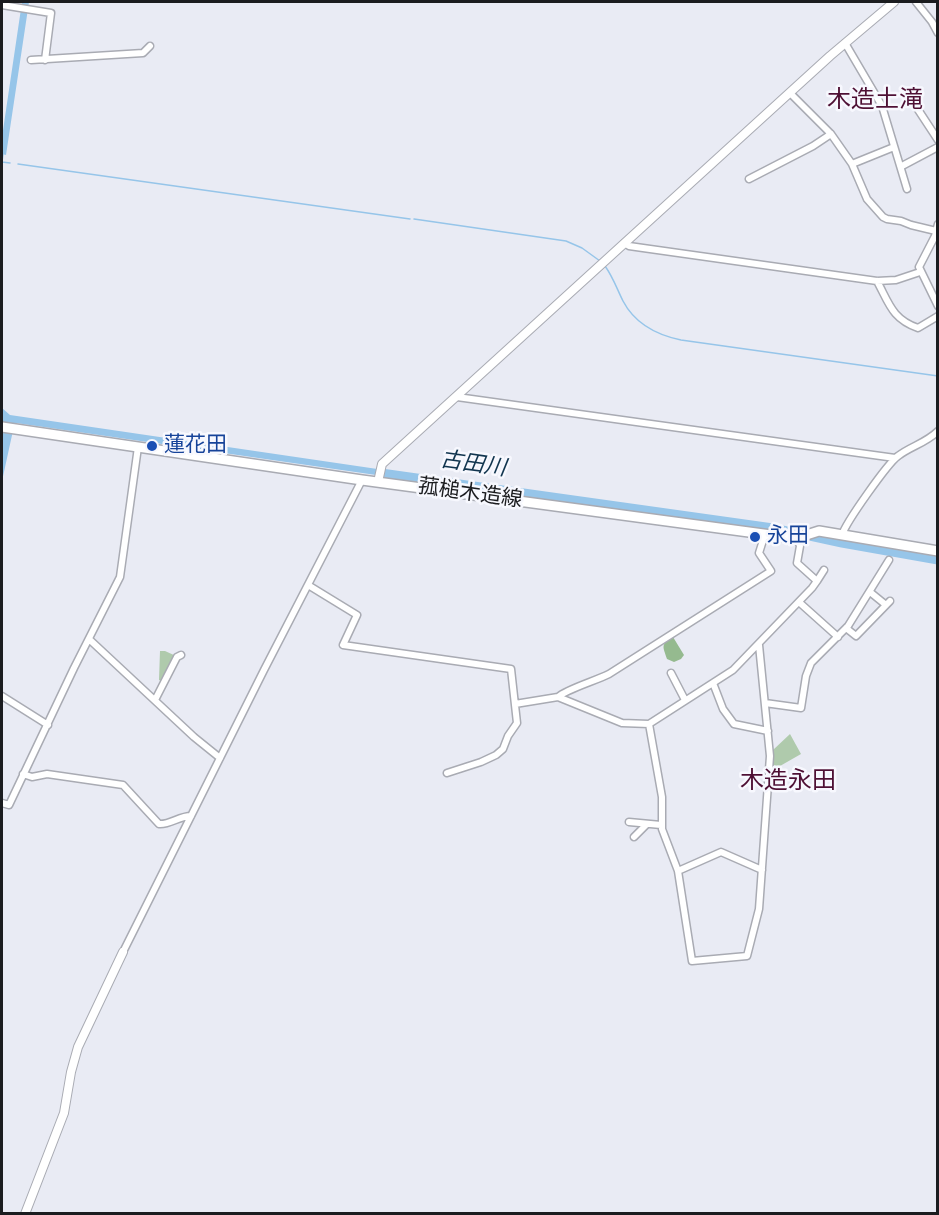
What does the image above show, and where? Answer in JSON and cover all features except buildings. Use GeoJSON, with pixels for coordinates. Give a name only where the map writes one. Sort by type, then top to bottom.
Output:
{"type":"FeatureCollection","features":[{"type":"Feature","properties":{"kind":"main road","name":"菰槌木造線"},"geometry":{"type":"LineString","coordinates":[[2,427],[362,480],[378,480],[765,534],[798,537],[819,531],[938,551]]}},
{"type":"Feature","properties":{"kind":"street"},"geometry":{"type":"LineString","coordinates":[[378,480],[380,467],[845,43],[894,2]]}},
{"type":"Feature","properties":{"kind":"street"},"geometry":{"type":"LineString","coordinates":[[916,2],[935,22],[938,33]]}},
{"type":"Feature","properties":{"kind":"street"},"geometry":{"type":"LineString","coordinates":[[2,5],[51,13],[45,60]]}},
{"type":"Feature","properties":{"kind":"street"},"geometry":{"type":"LineString","coordinates":[[845,43],[882,106],[902,166],[907,189]]}},
{"type":"Feature","properties":{"kind":"street"},"geometry":{"type":"LineString","coordinates":[[31,60],[143,53],[150,46]]}},
{"type":"Feature","properties":{"kind":"street"},"geometry":{"type":"LineString","coordinates":[[790,93],[831,134],[852,164],[867,200],[885,219],[901,220],[911,225],[937,227],[920,264],[920,272],[938,306]]}},
{"type":"Feature","properties":{"kind":"street"},"geometry":{"type":"LineString","coordinates":[[916,108],[938,140]]}},
{"type":"Feature","properties":{"kind":"street"},"geometry":{"type":"LineString","coordinates":[[749,178],[813,146],[831,134]]}},
{"type":"Feature","properties":{"kind":"street"},"geometry":{"type":"LineString","coordinates":[[852,164],[894,147]]}},
{"type":"Feature","properties":{"kind":"street"},"geometry":{"type":"LineString","coordinates":[[902,166],[938,147]]}},
{"type":"Feature","properties":{"kind":"street"},"geometry":{"type":"LineString","coordinates":[[624,243],[643,248],[877,281],[896,280],[920,272]]}},
{"type":"Feature","properties":{"kind":"street"},"geometry":{"type":"LineString","coordinates":[[877,281],[891,310],[906,323],[918,328],[938,316]]}},
{"type":"Feature","properties":{"kind":"street"},"geometry":{"type":"LineString","coordinates":[[457,397],[895,458]]}},
{"type":"Feature","properties":{"kind":"street"},"geometry":{"type":"LineString","coordinates":[[842,535],[854,514],[895,458],[938,431]]}},
{"type":"Feature","properties":{"kind":"street"},"geometry":{"type":"LineString","coordinates":[[2,803],[9,805],[122,573],[138,447]]}},
{"type":"Feature","properties":{"kind":"street"},"geometry":{"type":"LineString","coordinates":[[25,1214],[64,1113],[72,1066],[78,1047],[220,758],[362,480]]}},
{"type":"Feature","properties":{"kind":"street"},"geometry":{"type":"LineString","coordinates":[[515,704],[558,697],[564,692],[591,683],[619,668],[771,570],[759,553],[765,534]]}},
{"type":"Feature","properties":{"kind":"street"},"geometry":{"type":"LineString","coordinates":[[798,537],[800,546],[797,563],[817,581]]}},
{"type":"Feature","properties":{"kind":"street"},"geometry":{"type":"LineString","coordinates":[[765,703],[801,708],[806,676],[811,663],[846,628],[889,560]]}},
{"type":"Feature","properties":{"kind":"street"},"geometry":{"type":"LineString","coordinates":[[558,697],[622,723],[649,724],[733,670],[800,603],[824,570]]}},
{"type":"Feature","properties":{"kind":"street"},"geometry":{"type":"LineString","coordinates":[[308,585],[357,615],[343,645],[511,669],[517,723],[503,749],[481,762],[447,773]]}},
{"type":"Feature","properties":{"kind":"street"},"geometry":{"type":"LineString","coordinates":[[846,628],[856,636],[888,603],[870,592]]}},
{"type":"Feature","properties":{"kind":"street"},"geometry":{"type":"LineString","coordinates":[[800,603],[838,637]]}},
{"type":"Feature","properties":{"kind":"street"},"geometry":{"type":"LineString","coordinates":[[90,640],[220,758]]}},
{"type":"Feature","properties":{"kind":"street"},"geometry":{"type":"LineString","coordinates":[[649,724],[662,796],[661,825],[678,872],[692,961],[747,956],[757,919],[769,769],[768,731],[759,645]]}},
{"type":"Feature","properties":{"kind":"street"},"geometry":{"type":"LineString","coordinates":[[154,700],[177,657],[181,655]]}},
{"type":"Feature","properties":{"kind":"street"},"geometry":{"type":"LineString","coordinates":[[671,673],[685,700]]}},
{"type":"Feature","properties":{"kind":"street"},"geometry":{"type":"LineString","coordinates":[[713,684],[723,709],[734,724],[768,731]]}},
{"type":"Feature","properties":{"kind":"street"},"geometry":{"type":"LineString","coordinates":[[2,696],[48,725]]}},
{"type":"Feature","properties":{"kind":"street"},"geometry":{"type":"LineString","coordinates":[[23,774],[32,777],[47,774],[123,785],[159,824],[183,816],[191,816]]}},
{"type":"Feature","properties":{"kind":"street"},"geometry":{"type":"LineString","coordinates":[[628,822],[661,825]]}},
{"type":"Feature","properties":{"kind":"street"},"geometry":{"type":"LineString","coordinates":[[634,837],[646,825]]}},
{"type":"Feature","properties":{"kind":"street"},"geometry":{"type":"LineString","coordinates":[[678,872],[721,852],[762,870]]}},
{"type":"Feature","properties":{"kind":"green space"},"geometry":{"type":"Polygon","coordinates":[[[673,637],[684,655],[674,662],[667,659],[664,648],[664,644],[673,637]]]}},
{"type":"Feature","properties":{"kind":"green space"},"geometry":{"type":"Polygon","coordinates":[[[160,651],[176,656],[163,682],[159,680],[160,651]]]}},
{"type":"Feature","properties":{"kind":"green space"},"geometry":{"type":"Polygon","coordinates":[[[790,734],[801,754],[780,766],[773,765],[773,750],[790,734]]]}},
{"type":"Feature","properties":{"kind":"water"},"geometry":{"type":"Polygon","coordinates":[[[22,2],[29,2],[6,155],[2,154],[2,137],[22,2]]]}},
{"type":"Feature","properties":{"kind":"water"},"geometry":{"type":"Polygon","coordinates":[[[2,408],[10,415],[391,471],[390,477],[16,423],[2,481],[4,424],[2,408]]]}},
{"type":"Feature","properties":{"kind":"waterway"},"geometry":{"type":"LineString","coordinates":[[2,162],[3,154]]}},
{"type":"Feature","properties":{"kind":"waterway"},"geometry":{"type":"LineString","coordinates":[[2,162],[10,163]]}},
{"type":"Feature","properties":{"kind":"waterway"},"geometry":{"type":"LineString","coordinates":[[18,164],[410,219]]}},
{"type":"Feature","properties":{"kind":"waterway"},"geometry":{"type":"LineString","coordinates":[[414,219],[566,241],[582,248],[600,261]]}},
{"type":"Feature","properties":{"kind":"waterway"},"geometry":{"type":"LineString","coordinates":[[605,266],[628,309],[640,322],[664,335],[681,340],[938,376]]}},
{"type":"Feature","properties":{"kind":"waterway","name":"古田川"},"geometry":{"type":"LineString","coordinates":[[381,473],[773,528],[938,560]]}},
{"type":"Feature","properties":{"kind":"place","name":"蓮花田"},"geometry":{"type":"Point","coordinates":[152,446]}},
{"type":"Feature","properties":{"kind":"place","name":"永田"},"geometry":{"type":"Point","coordinates":[755,537]}},
{"type":"Feature","properties":{"kind":"district","name":"木造土滝"},"geometry":{"type":"Point","coordinates":[875,101]}},
{"type":"Feature","properties":{"kind":"district","name":"木造永田"},"geometry":{"type":"Point","coordinates":[788,782]}}]}
